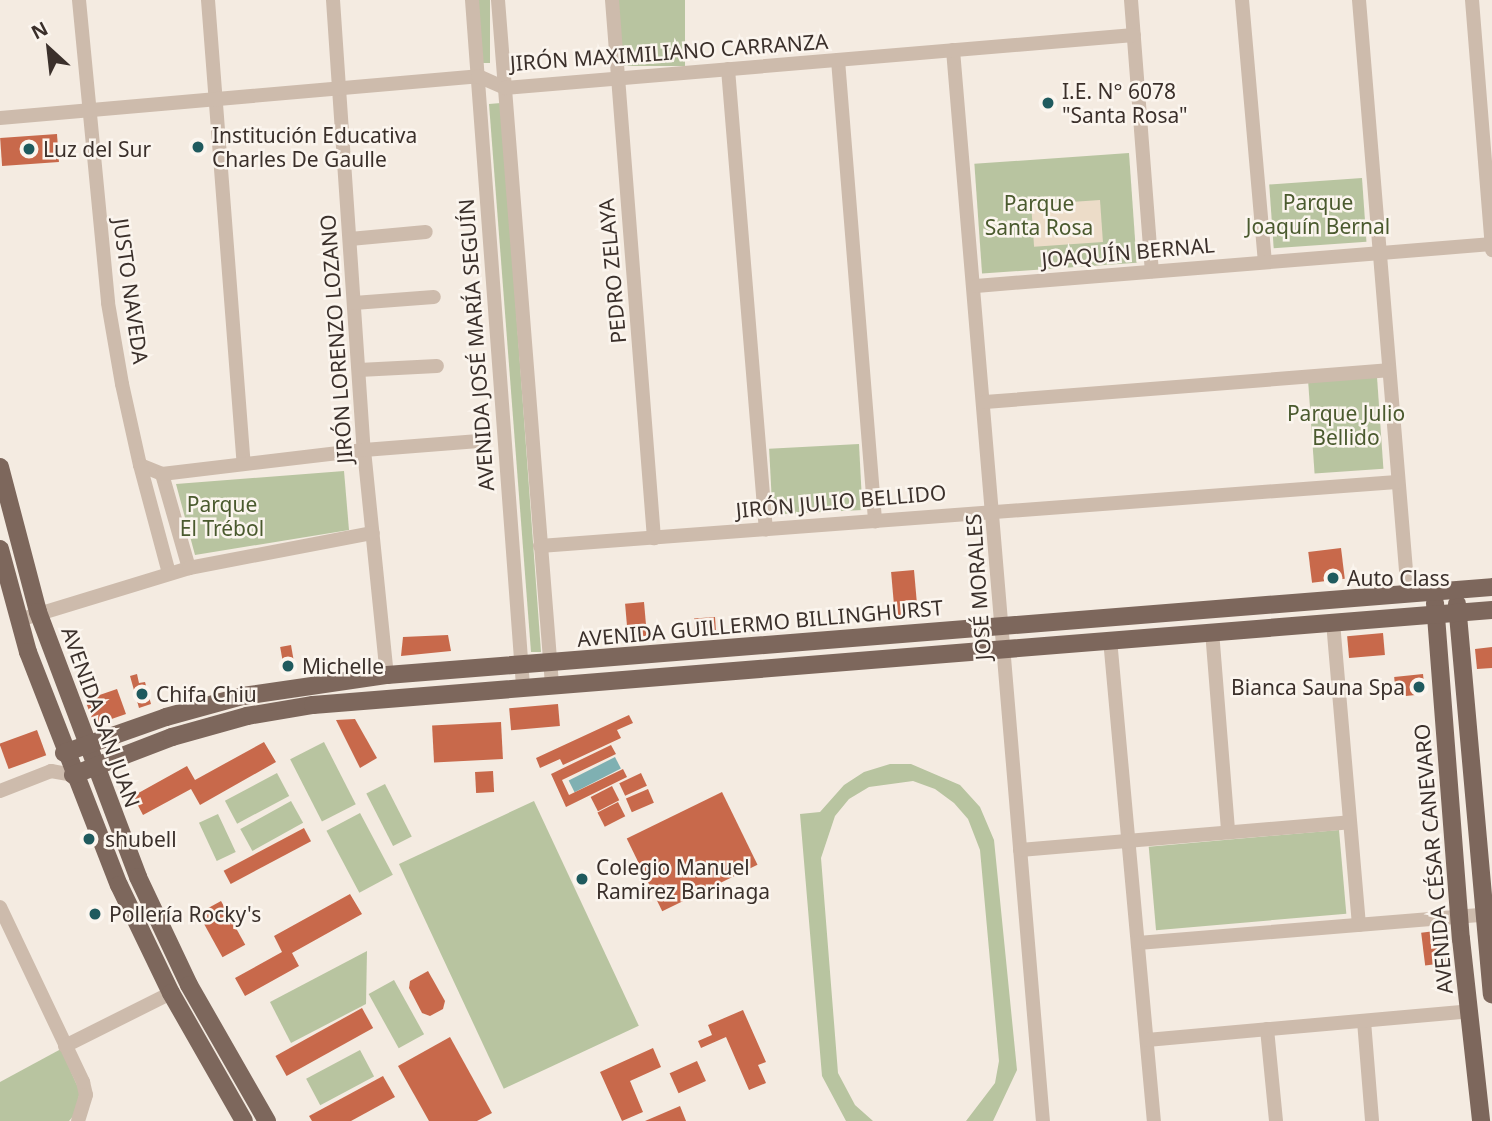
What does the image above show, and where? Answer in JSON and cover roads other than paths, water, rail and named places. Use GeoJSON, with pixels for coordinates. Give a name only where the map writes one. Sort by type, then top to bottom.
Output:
{"type":"FeatureCollection","features":[{"type":"Feature","properties":{"kind":"main road","name":"AVENIDA SAN JUAN"},"geometry":{"type":"LineString","coordinates":[[0,467],[38,612],[93,767],[138,877],[189,985],[267,1121]]}},
{"type":"Feature","properties":{"kind":"main road","name":"AVENIDA SAN JUAN"},"geometry":{"type":"LineString","coordinates":[[0,549],[19,620],[73,775],[171,993],[244,1121]]}},
{"type":"Feature","properties":{"kind":"main road","name":"AVENIDA GUILLERMO BILLINGHURST"},"geometry":{"type":"LineString","coordinates":[[65,753],[243,696],[387,675],[1492,587]]}},
{"type":"Feature","properties":{"kind":"main road"},"geometry":{"type":"LineString","coordinates":[[1456,591],[1488,914],[1492,994]]}},
{"type":"Feature","properties":{"kind":"main road","name":"AVENIDA CÉSAR CANEVARO"},"geometry":{"type":"LineString","coordinates":[[1434,593],[1461,939],[1481,1121]]}},
{"type":"Feature","properties":{"kind":"main road","name":"AVENIDA GUILLERMO BILLINGHURST"},"geometry":{"type":"LineString","coordinates":[[73,775],[247,716],[313,705],[1492,610]]}},
{"type":"Feature","properties":{"kind":"street","name":"JUSTO NAVEDA"},"geometry":{"type":"LineString","coordinates":[[79,0],[87,110],[108,303],[140,465],[169,573]]}},
{"type":"Feature","properties":{"kind":"street"},"geometry":{"type":"LineString","coordinates":[[208,0],[244,464]]}},
{"type":"Feature","properties":{"kind":"street","name":"JIRÓN LORENZO LOZANO"},"geometry":{"type":"LineString","coordinates":[[333,0],[364,450],[387,675]]}},
{"type":"Feature","properties":{"kind":"street","name":"AVENIDA JOSÉ MARÍA SEGUÍN"},"geometry":{"type":"LineString","coordinates":[[472,0],[523,687]]}},
{"type":"Feature","properties":{"kind":"street"},"geometry":{"type":"LineString","coordinates":[[498,0],[552,685]]}},
{"type":"Feature","properties":{"kind":"street","name":"PEDRO ZELAYA"},"geometry":{"type":"LineString","coordinates":[[612,0],[654,538]]}},
{"type":"Feature","properties":{"kind":"street"},"geometry":{"type":"LineString","coordinates":[[1131,0],[1152,271]]}},
{"type":"Feature","properties":{"kind":"street"},"geometry":{"type":"LineString","coordinates":[[1242,0],[1265,262]]}},
{"type":"Feature","properties":{"kind":"street"},"geometry":{"type":"LineString","coordinates":[[1359,0],[1408,595]]}},
{"type":"Feature","properties":{"kind":"street"},"geometry":{"type":"LineString","coordinates":[[1472,0],[1492,250]]}},
{"type":"Feature","properties":{"kind":"street","name":"JIRÓN MAXIMILIANO CARRANZA"},"geometry":{"type":"LineString","coordinates":[[0,118],[478,76],[505,88],[1133,35]]}},
{"type":"Feature","properties":{"kind":"street","name":"JOSÉ MORALES"},"geometry":{"type":"LineString","coordinates":[[953,50],[976,286],[1043,1121]]}},
{"type":"Feature","properties":{"kind":"street"},"geometry":{"type":"LineString","coordinates":[[838,60],[875,522]]}},
{"type":"Feature","properties":{"kind":"street"},"geometry":{"type":"LineString","coordinates":[[728,69],[766,529]]}},
{"type":"Feature","properties":{"kind":"street"},"geometry":{"type":"LineString","coordinates":[[350,239],[426,232]]}},
{"type":"Feature","properties":{"kind":"street","name":"JOAQUÍN BERNAL"},"geometry":{"type":"LineString","coordinates":[[976,286],[1492,244]]}},
{"type":"Feature","properties":{"kind":"street"},"geometry":{"type":"LineString","coordinates":[[354,303],[434,297]]}},
{"type":"Feature","properties":{"kind":"street"},"geometry":{"type":"LineString","coordinates":[[359,370],[437,366]]}},
{"type":"Feature","properties":{"kind":"street"},"geometry":{"type":"LineString","coordinates":[[985,401],[1388,370]]}},
{"type":"Feature","properties":{"kind":"street"},"geometry":{"type":"LineString","coordinates":[[140,465],[162,474],[364,450],[479,441]]}},
{"type":"Feature","properties":{"kind":"street"},"geometry":{"type":"LineString","coordinates":[[162,474],[188,568]]}},
{"type":"Feature","properties":{"kind":"street","name":"JIRÓN JULIO BELLIDO"},"geometry":{"type":"LineString","coordinates":[[540,546],[875,522],[993,509],[1397,482]]}},
{"type":"Feature","properties":{"kind":"street"},"geometry":{"type":"LineString","coordinates":[[19,620],[188,568],[373,533]]}},
{"type":"Feature","properties":{"kind":"street"},"geometry":{"type":"LineString","coordinates":[[1333,622],[1359,925]]}},
{"type":"Feature","properties":{"kind":"street"},"geometry":{"type":"LineString","coordinates":[[1212,631],[1228,832]]}},
{"type":"Feature","properties":{"kind":"street"},"geometry":{"type":"LineString","coordinates":[[1110,639],[1154,1121]]}},
{"type":"Feature","properties":{"kind":"street"},"geometry":{"type":"LineString","coordinates":[[0,791],[51,771],[65,753]]}},
{"type":"Feature","properties":{"kind":"street"},"geometry":{"type":"LineString","coordinates":[[51,771],[73,775]]}},
{"type":"Feature","properties":{"kind":"street"},"geometry":{"type":"LineString","coordinates":[[1020,850],[1350,822]]}},
{"type":"Feature","properties":{"kind":"street"},"geometry":{"type":"LineString","coordinates":[[0,906],[86,1095],[78,1121]]}},
{"type":"Feature","properties":{"kind":"street"},"geometry":{"type":"LineString","coordinates":[[1138,943],[1488,914]]}},
{"type":"Feature","properties":{"kind":"street"},"geometry":{"type":"LineString","coordinates":[[1461,939],[1489,936]]}},
{"type":"Feature","properties":{"kind":"street"},"geometry":{"type":"LineString","coordinates":[[65,1046],[171,993]]}},
{"type":"Feature","properties":{"kind":"street"},"geometry":{"type":"LineString","coordinates":[[1147,1040],[1470,1012]]}},
{"type":"Feature","properties":{"kind":"street"},"geometry":{"type":"LineString","coordinates":[[1364,1021],[1373,1121]]}},
{"type":"Feature","properties":{"kind":"street"},"geometry":{"type":"LineString","coordinates":[[1267,1029],[1276,1121]]}},
{"type":"Feature","properties":{"kind":"water"},"geometry":{"type":"Polygon","coordinates":[[[615,757],[621,769],[575,792],[569,781],[615,757]]]}},
{"type":"Feature","properties":{"kind":"place","name":"I.E. N° 6078 \"Santa Rosa\""},"geometry":{"type":"Point","coordinates":[1048,103]}},
{"type":"Feature","properties":{"kind":"place","name":"Institución Educativa Charles De Gaulle"},"geometry":{"type":"Point","coordinates":[198,147]}},
{"type":"Feature","properties":{"kind":"place","name":"Luz del Sur"},"geometry":{"type":"Point","coordinates":[29,149]}},
{"type":"Feature","properties":{"kind":"place","name":"Auto Class"},"geometry":{"type":"Point","coordinates":[1333,578]}},
{"type":"Feature","properties":{"kind":"place","name":"Michelle"},"geometry":{"type":"Point","coordinates":[288,666]}},
{"type":"Feature","properties":{"kind":"place","name":"Bianca Sauna Spa"},"geometry":{"type":"Point","coordinates":[1419,687]}},
{"type":"Feature","properties":{"kind":"place","name":"Chifa Chiu"},"geometry":{"type":"Point","coordinates":[142,694]}},
{"type":"Feature","properties":{"kind":"place","name":"shubell"},"geometry":{"type":"Point","coordinates":[89,839]}},
{"type":"Feature","properties":{"kind":"place","name":"Colegio Manuel Ramirez Barinaga"},"geometry":{"type":"Point","coordinates":[582,879]}},
{"type":"Feature","properties":{"kind":"place","name":"Pollería Rocky's"},"geometry":{"type":"Point","coordinates":[95,914]}},
{"type":"Feature","properties":{"kind":"park label","name":"Parque Joaquín Bernal"},"geometry":{"type":"Point","coordinates":[1318,214]}},
{"type":"Feature","properties":{"kind":"park label","name":"Parque Santa Rosa"},"geometry":{"type":"Point","coordinates":[1039,215]}},
{"type":"Feature","properties":{"kind":"park label","name":"Parque Julio Bellido"},"geometry":{"type":"Point","coordinates":[1346,425]}},
{"type":"Feature","properties":{"kind":"park label","name":"Parque El Trébol"},"geometry":{"type":"Point","coordinates":[222,516]}}]}
